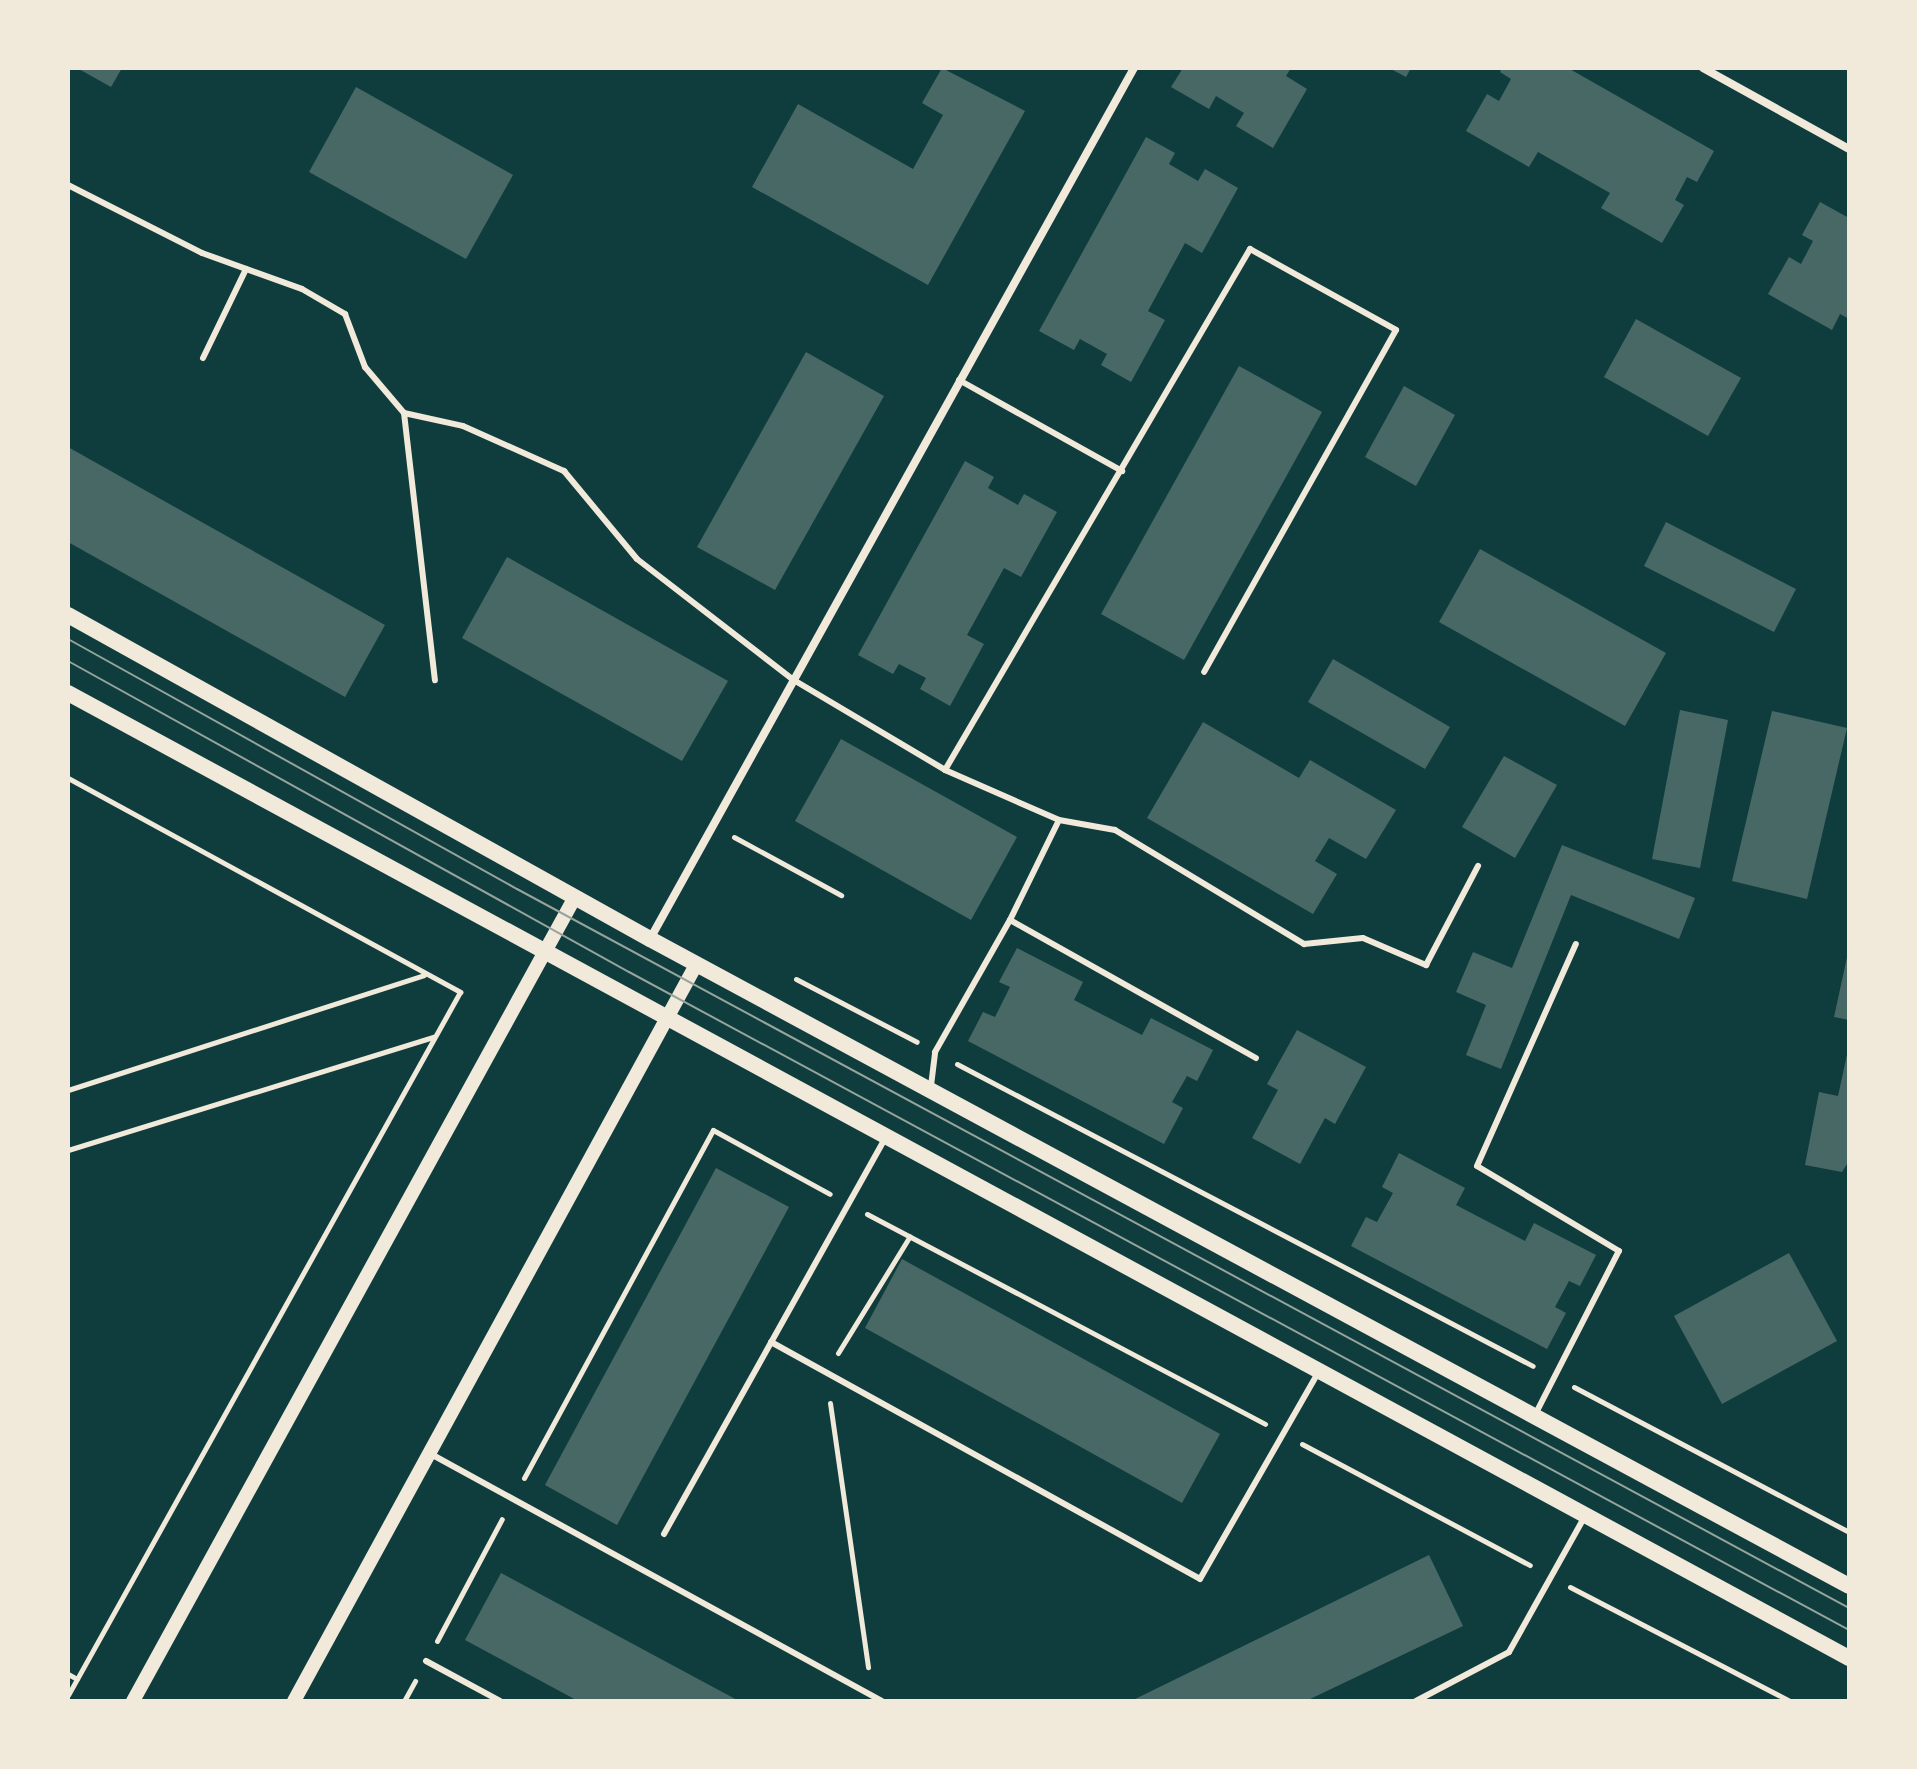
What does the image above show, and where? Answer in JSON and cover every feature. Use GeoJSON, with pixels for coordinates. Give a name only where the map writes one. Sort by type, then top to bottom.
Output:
{"type":"FeatureCollection","features":[{"type":"Feature","properties":{"kind":"main road"},"geometry":{"type":"LineString","coordinates":[[68,615],[696,965],[1849,1586]]}},
{"type":"Feature","properties":{"kind":"main road"},"geometry":{"type":"LineString","coordinates":[[68,693],[543,954],[1320,1370],[1849,1658]]}},
{"type":"Feature","properties":{"kind":"street"},"geometry":{"type":"LineString","coordinates":[[650,939],[1134,68]]}},
{"type":"Feature","properties":{"kind":"street"},"geometry":{"type":"LineString","coordinates":[[1703,68],[1849,149]]}},
{"type":"Feature","properties":{"kind":"street"},"geometry":{"type":"LineString","coordinates":[[133,1701],[575,897]]}},
{"type":"Feature","properties":{"kind":"street"},"geometry":{"type":"LineString","coordinates":[[294,1701],[696,965]]}},
{"type":"Feature","properties":{"kind":"lane"},"geometry":{"type":"LineString","coordinates":[[68,185],[202,253],[302,289],[345,314],[365,367],[404,413],[435,680]]}},
{"type":"Feature","properties":{"kind":"lane"},"geometry":{"type":"LineString","coordinates":[[945,770],[1250,249],[1396,330],[1204,672]]}},
{"type":"Feature","properties":{"kind":"lane"},"geometry":{"type":"LineString","coordinates":[[203,358],[246,269]]}},
{"type":"Feature","properties":{"kind":"lane"},"geometry":{"type":"LineString","coordinates":[[959,380],[1122,471]]}},
{"type":"Feature","properties":{"kind":"lane"},"geometry":{"type":"LineString","coordinates":[[404,413],[463,426],[564,471],[637,559],[792,679],[945,770],[1059,820],[1115,830],[1304,944],[1363,938],[1426,965],[1478,866]]}},
{"type":"Feature","properties":{"kind":"lane"},"geometry":{"type":"LineString","coordinates":[[931,1089],[935,1052],[1010,920],[1059,820]]}},
{"type":"Feature","properties":{"kind":"lane"},"geometry":{"type":"LineString","coordinates":[[1010,920],[1256,1058]]}},
{"type":"Feature","properties":{"kind":"lane"},"geometry":{"type":"LineString","coordinates":[[1534,1416],[1619,1251],[1477,1166],[1576,944]]}},
{"type":"Feature","properties":{"kind":"lane"},"geometry":{"type":"LineString","coordinates":[[664,1534],[886,1137]]}},
{"type":"Feature","properties":{"kind":"lane"},"geometry":{"type":"LineString","coordinates":[[771,1342],[1200,1579],[1320,1370]]}},
{"type":"Feature","properties":{"kind":"lane"},"geometry":{"type":"LineString","coordinates":[[428,1453],[511,1502],[882,1701]]}},
{"type":"Feature","properties":{"kind":"lane"},"geometry":{"type":"LineString","coordinates":[[1416,1701],[1509,1652],[1585,1515]]}},
{"type":"Feature","properties":{"kind":"lane"},"geometry":{"type":"LineString","coordinates":[[426,1661],[500,1701]]}},
{"type":"Feature","properties":{"kind":"path"},"geometry":{"type":"LineString","coordinates":[[68,778],[460,992],[68,1695]]}},
{"type":"Feature","properties":{"kind":"path"},"geometry":{"type":"LineString","coordinates":[[712,825],[841,895]]}},
{"type":"Feature","properties":{"kind":"path"},"geometry":{"type":"LineString","coordinates":[[68,1090],[424,975]]}},
{"type":"Feature","properties":{"kind":"path"},"geometry":{"type":"LineString","coordinates":[[796,979],[1849,1532]]}},
{"type":"Feature","properties":{"kind":"path"},"geometry":{"type":"LineString","coordinates":[[68,1150],[435,1037]]}},
{"type":"Feature","properties":{"kind":"path"},"geometry":{"type":"LineString","coordinates":[[404,1701],[713,1130],[1790,1701]]}},
{"type":"Feature","properties":{"kind":"path"},"geometry":{"type":"LineString","coordinates":[[872,1695],[826,1372],[910,1236]]}},
{"type":"Feature","properties":{"kind":"path"},"geometry":{"type":"LineString","coordinates":[[68,1674],[77,1679]]}},
{"type":"Feature","properties":{"kind":"building"},"geometry":{"type":"Polygon","coordinates":[[[77,68],[122,68],[111,87],[77,68]]]}},
{"type":"Feature","properties":{"kind":"building"},"geometry":{"type":"Polygon","coordinates":[[[942,68],[1025,111],[928,285],[752,187],[798,104],[913,169],[943,115],[922,103],[942,68]]]}},
{"type":"Feature","properties":{"kind":"building"},"geometry":{"type":"Polygon","coordinates":[[[1183,68],[1291,68],[1286,76],[1307,89],[1273,148],[1236,126],[1244,113],[1216,96],[1209,109],[1171,87],[1183,68]]]}},
{"type":"Feature","properties":{"kind":"building"},"geometry":{"type":"Polygon","coordinates":[[[1389,68],[1411,68],[1406,77],[1389,68]]]}},
{"type":"Feature","properties":{"kind":"building"},"geometry":{"type":"Polygon","coordinates":[[[1502,68],[1568,68],[1714,151],[1697,182],[1687,177],[1675,200],[1684,205],[1662,243],[1601,208],[1610,193],[1538,152],[1529,167],[1466,131],[1487,94],[1499,101],[1511,79],[1500,72],[1502,68]]]}},
{"type":"Feature","properties":{"kind":"building"},"geometry":{"type":"Polygon","coordinates":[[[356,87],[513,175],[466,259],[309,172],[356,87]]]}},
{"type":"Feature","properties":{"kind":"building"},"geometry":{"type":"Polygon","coordinates":[[[1146,137],[1175,153],[1169,164],[1198,181],[1205,169],[1238,188],[1202,253],[1185,243],[1148,311],[1165,320],[1131,382],[1101,365],[1107,354],[1080,339],[1074,350],[1039,331],[1146,137]]]}},
{"type":"Feature","properties":{"kind":"building"},"geometry":{"type":"Polygon","coordinates":[[[1820,202],[1849,218],[1849,319],[1840,314],[1832,330],[1768,294],[1789,257],[1801,264],[1813,241],[1802,235],[1820,202]]]}},
{"type":"Feature","properties":{"kind":"building"},"geometry":{"type":"Polygon","coordinates":[[[1636,319],[1741,378],[1708,436],[1604,377],[1636,319]]]}},
{"type":"Feature","properties":{"kind":"building"},"geometry":{"type":"Polygon","coordinates":[[[806,352],[884,396],[775,590],[697,547],[806,352]]]}},
{"type":"Feature","properties":{"kind":"building"},"geometry":{"type":"Polygon","coordinates":[[[1239,366],[1322,412],[1184,660],[1101,614],[1239,366]]]}},
{"type":"Feature","properties":{"kind":"building"},"geometry":{"type":"Polygon","coordinates":[[[1404,386],[1455,415],[1416,486],[1365,457],[1404,386]]]}},
{"type":"Feature","properties":{"kind":"building"},"geometry":{"type":"Polygon","coordinates":[[[68,447],[385,625],[345,697],[68,542],[68,447]]]}},
{"type":"Feature","properties":{"kind":"building"},"geometry":{"type":"Polygon","coordinates":[[[965,461],[994,477],[988,488],[1018,505],[1024,494],[1057,512],[1021,577],[1004,568],[967,635],[984,644],[950,706],[920,689],[926,678],[899,664],[893,674],[858,655],[965,461]]]}},
{"type":"Feature","properties":{"kind":"building"},"geometry":{"type":"Polygon","coordinates":[[[1666,522],[1796,589],[1774,632],[1644,566],[1666,522]]]}},
{"type":"Feature","properties":{"kind":"building"},"geometry":{"type":"Polygon","coordinates":[[[1480,549],[1666,653],[1625,726],[1439,622],[1480,549]]]}},
{"type":"Feature","properties":{"kind":"building"},"geometry":{"type":"Polygon","coordinates":[[[507,557],[728,681],[682,761],[462,638],[507,557]]]}},
{"type":"Feature","properties":{"kind":"building"},"geometry":{"type":"Polygon","coordinates":[[[1333,659],[1450,727],[1425,769],[1308,702],[1333,659]]]}},
{"type":"Feature","properties":{"kind":"building"},"geometry":{"type":"Polygon","coordinates":[[[1680,710],[1728,720],[1700,868],[1652,859],[1680,710]]]}},
{"type":"Feature","properties":{"kind":"building"},"geometry":{"type":"Polygon","coordinates":[[[1772,711],[1847,728],[1807,899],[1732,881],[1772,711]]]}},
{"type":"Feature","properties":{"kind":"building"},"geometry":{"type":"Polygon","coordinates":[[[1203,722],[1299,778],[1310,760],[1396,810],[1366,859],[1329,838],[1315,861],[1337,874],[1313,914],[1147,818],[1203,722]]]}},
{"type":"Feature","properties":{"kind":"building"},"geometry":{"type":"Polygon","coordinates":[[[841,739],[1017,837],[971,920],[795,821],[841,739]]]}},
{"type":"Feature","properties":{"kind":"building"},"geometry":{"type":"Polygon","coordinates":[[[1504,756],[1557,785],[1515,858],[1462,827],[1504,756]]]}},
{"type":"Feature","properties":{"kind":"building"},"geometry":{"type":"Polygon","coordinates":[[[1562,845],[1695,898],[1679,939],[1571,895],[1501,1069],[1466,1055],[1486,1005],[1456,992],[1473,952],[1512,968],[1562,845]]]}},
{"type":"Feature","properties":{"kind":"building"},"geometry":{"type":"Polygon","coordinates":[[[1017,948],[1083,982],[1074,1000],[1142,1035],[1151,1018],[1213,1050],[1197,1081],[1187,1076],[1172,1102],[1183,1108],[1164,1144],[968,1041],[983,1012],[995,1017],[1010,987],[999,982],[1017,948]]]}},
{"type":"Feature","properties":{"kind":"building"},"geometry":{"type":"Polygon","coordinates":[[[1849,948],[1849,1020],[1834,1017],[1849,948]]]}},
{"type":"Feature","properties":{"kind":"building"},"geometry":{"type":"Polygon","coordinates":[[[1297,1030],[1366,1067],[1335,1124],[1325,1118],[1300,1164],[1252,1138],[1278,1090],[1267,1084],[1297,1030]]]}},
{"type":"Feature","properties":{"kind":"building"},"geometry":{"type":"Polygon","coordinates":[[[1848,1050],[1849,1161],[1842,1172],[1805,1165],[1819,1092],[1838,1096],[1848,1050]]]}},
{"type":"Feature","properties":{"kind":"building"},"geometry":{"type":"Polygon","coordinates":[[[1399,1153],[1465,1188],[1456,1205],[1525,1241],[1534,1223],[1596,1255],[1580,1286],[1569,1281],[1555,1307],[1566,1313],[1547,1349],[1351,1246],[1366,1217],[1377,1222],[1393,1193],[1382,1187],[1399,1153]]]}},
{"type":"Feature","properties":{"kind":"building"},"geometry":{"type":"Polygon","coordinates":[[[716,1168],[789,1207],[617,1525],[545,1485],[716,1168]]]}},
{"type":"Feature","properties":{"kind":"building"},"geometry":{"type":"Polygon","coordinates":[[[1789,1253],[1837,1341],[1722,1404],[1674,1316],[1789,1253]]]}},
{"type":"Feature","properties":{"kind":"building"},"geometry":{"type":"Polygon","coordinates":[[[902,1259],[1220,1434],[1182,1503],[865,1328],[902,1259]]]}},
{"type":"Feature","properties":{"kind":"building"},"geometry":{"type":"Polygon","coordinates":[[[1429,1555],[1463,1626],[1306,1701],[1131,1701],[1429,1555]]]}},
{"type":"Feature","properties":{"kind":"building"},"geometry":{"type":"Polygon","coordinates":[[[501,1573],[739,1701],[578,1701],[465,1640],[501,1573]]]}},
{"type":"Feature","properties":{"kind":"tram line"},"geometry":{"type":"LineString","coordinates":[[68,639],[517,889],[1849,1608]]}},
{"type":"Feature","properties":{"kind":"tram line"},"geometry":{"type":"LineString","coordinates":[[68,661],[629,972],[1849,1630]]}}]}
